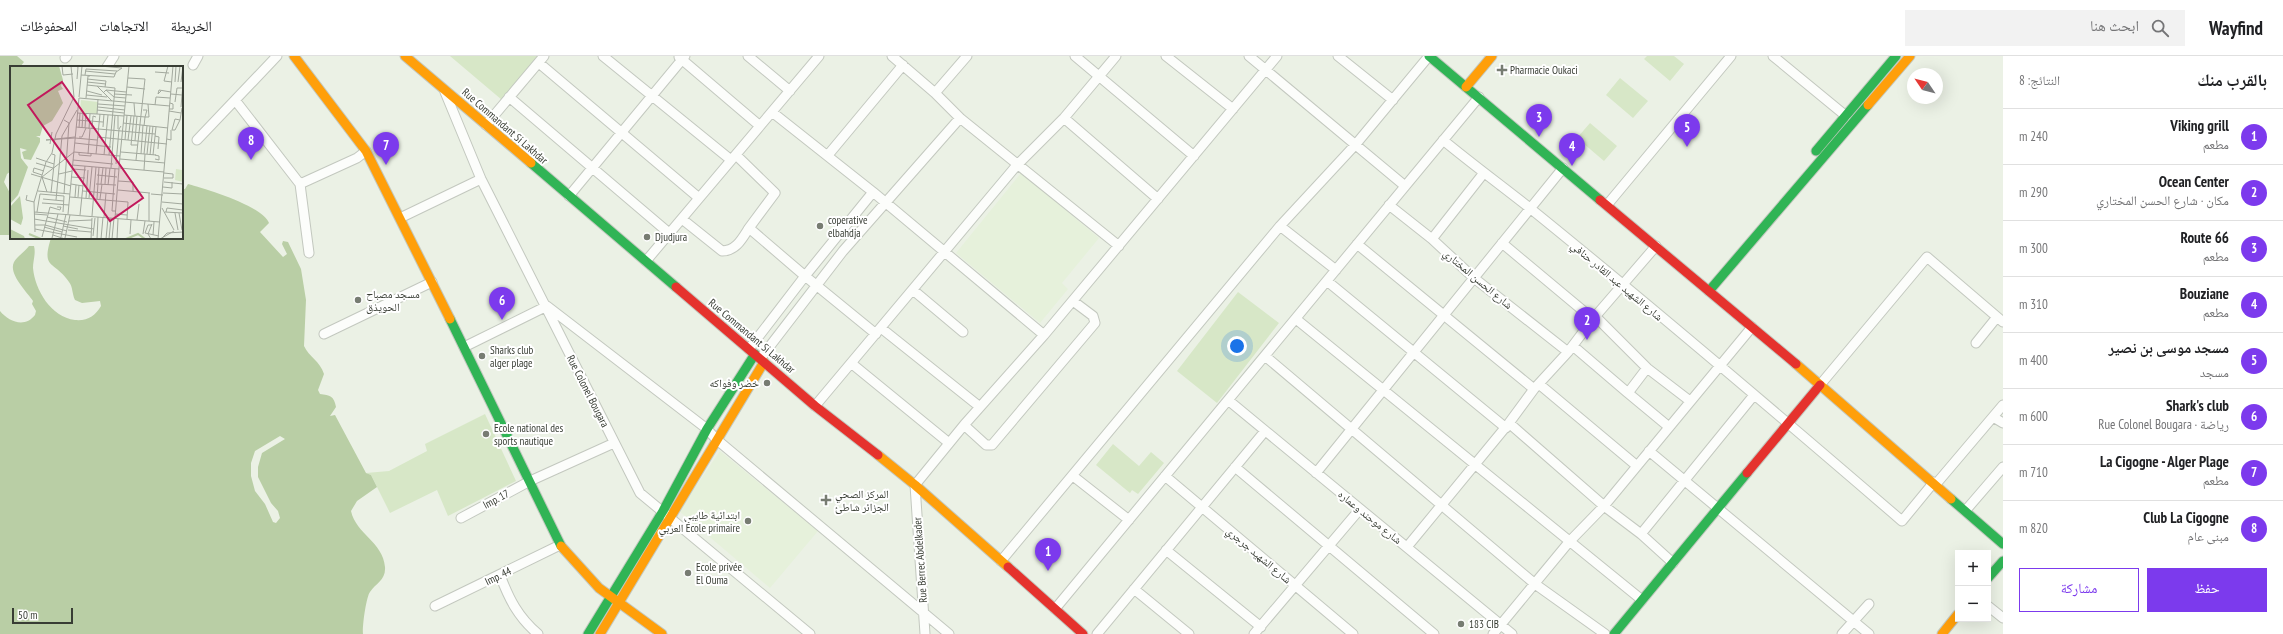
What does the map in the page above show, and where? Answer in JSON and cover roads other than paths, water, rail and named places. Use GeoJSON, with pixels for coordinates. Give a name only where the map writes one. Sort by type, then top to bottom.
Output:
{"type":"FeatureCollection","features":[{"type":"Feature","properties":{"kind":"main road"},"geometry":{"type":"LineString","coordinates":[[294,56],[366,151],[530,481],[560,545],[600,588],[662,634]]}},
{"type":"Feature","properties":{"kind":"main road","name":"Rue Commandant Si Lakhdar"},"geometry":{"type":"LineString","coordinates":[[405,56],[815,406],[915,485],[1083,634]]}},
{"type":"Feature","properties":{"kind":"main road"},"geometry":{"type":"LineString","coordinates":[[1429,56],[1823,387],[1966,510],[2003,544]]}},
{"type":"Feature","properties":{"kind":"main road"},"geometry":{"type":"LineString","coordinates":[[1466,87],[1492,56]]}},
{"type":"Feature","properties":{"kind":"main road"},"geometry":{"type":"LineString","coordinates":[[1706,288],[1896,56]]}},
{"type":"Feature","properties":{"kind":"main road"},"geometry":{"type":"LineString","coordinates":[[1706,288],[1910,56]]}},
{"type":"Feature","properties":{"kind":"main road"},"geometry":{"type":"LineString","coordinates":[[588,634],[663,511],[707,429],[757,356]]}},
{"type":"Feature","properties":{"kind":"main road"},"geometry":{"type":"LineString","coordinates":[[600,634],[671,517],[716,439],[757,356]]}},
{"type":"Feature","properties":{"kind":"main road"},"geometry":{"type":"LineString","coordinates":[[1624,634],[1722,509],[1823,387]]}},
{"type":"Feature","properties":{"kind":"main road"},"geometry":{"type":"LineString","coordinates":[[1614,634],[1672,563],[1722,509]]}},
{"type":"Feature","properties":{"kind":"main road"},"geometry":{"type":"LineString","coordinates":[[1991,575],[2003,561]]}},
{"type":"Feature","properties":{"kind":"main road"},"geometry":{"type":"LineString","coordinates":[[1947,632],[1955,619]]}},
{"type":"Feature","properties":{"kind":"street"},"geometry":{"type":"LineString","coordinates":[[108,66],[114,56]]}},
{"type":"Feature","properties":{"kind":"street"},"geometry":{"type":"LineString","coordinates":[[193,65],[198,56]]}},
{"type":"Feature","properties":{"kind":"street"},"geometry":{"type":"LineString","coordinates":[[197,140],[277,56]]}},
{"type":"Feature","properties":{"kind":"street"},"geometry":{"type":"LineString","coordinates":[[603,56],[652,96],[733,158],[775,193],[738,244],[729,251],[722,251],[682,219]]}},
{"type":"Feature","properties":{"kind":"street"},"geometry":{"type":"LineString","coordinates":[[748,56],[790,90]]}},
{"type":"Feature","properties":{"kind":"street"},"geometry":{"type":"LineString","coordinates":[[646,261],[819,56]]}},
{"type":"Feature","properties":{"kind":"street"},"geometry":{"type":"LineString","coordinates":[[892,56],[935,93],[960,118],[1119,246]]}},
{"type":"Feature","properties":{"kind":"street"},"geometry":{"type":"LineString","coordinates":[[935,93],[967,56]]}},
{"type":"Feature","properties":{"kind":"street"},"geometry":{"type":"LineString","coordinates":[[1076,56],[1194,156]]}},
{"type":"Feature","properties":{"kind":"street"},"geometry":{"type":"LineString","coordinates":[[815,406],[1017,165],[1064,118],[1116,56]]}},
{"type":"Feature","properties":{"kind":"street"},"geometry":{"type":"LineString","coordinates":[[1166,56],[1233,109]]}},
{"type":"Feature","properties":{"kind":"street"},"geometry":{"type":"LineString","coordinates":[[1249,56],[1405,186]]}},
{"type":"Feature","properties":{"kind":"street"},"geometry":{"type":"LineString","coordinates":[[915,485],[964,425],[1073,301],[1278,56]]}},
{"type":"Feature","properties":{"kind":"street"},"geometry":{"type":"LineString","coordinates":[[1338,56],[1393,100]]}},
{"type":"Feature","properties":{"kind":"street"},"geometry":{"type":"LineString","coordinates":[[1001,561],[1280,226],[1356,144],[1429,56]]}},
{"type":"Feature","properties":{"kind":"street"},"geometry":{"type":"LineString","coordinates":[[1607,205],[1731,56]]}},
{"type":"Feature","properties":{"kind":"street"},"geometry":{"type":"LineString","coordinates":[[1773,56],[1846,116]]}},
{"type":"Feature","properties":{"kind":"street"},"geometry":{"type":"LineString","coordinates":[[569,196],[652,96],[682,57],[760,126]]}},
{"type":"Feature","properties":{"kind":"street"},"geometry":{"type":"LineString","coordinates":[[486,125],[541,59],[622,132],[699,198]]}},
{"type":"Feature","properties":{"kind":"street"},"geometry":{"type":"LineString","coordinates":[[828,156],[903,66]]}},
{"type":"Feature","properties":{"kind":"street","name":"Rue Colonel Bougara"},"geometry":{"type":"LineString","coordinates":[[443,89],[481,178],[547,306],[574,365],[640,493],[671,517],[810,634]]}},
{"type":"Feature","properties":{"kind":"street"},"geometry":{"type":"LineString","coordinates":[[509,97],[669,233]]}},
{"type":"Feature","properties":{"kind":"street"},"geometry":{"type":"LineString","coordinates":[[1055,609],[1479,97]]}},
{"type":"Feature","properties":{"kind":"street"},"geometry":{"type":"LineString","coordinates":[[235,100],[300,184],[309,253]]}},
{"type":"Feature","properties":{"kind":"street"},"geometry":{"type":"LineString","coordinates":[[772,112],[873,192],[1044,335]]}},
{"type":"Feature","properties":{"kind":"street"},"geometry":{"type":"LineString","coordinates":[[757,356],[817,285],[843,251],[886,204],[960,118]]}},
{"type":"Feature","properties":{"kind":"street"},"geometry":{"type":"LineString","coordinates":[[1064,118],[1158,199]]}},
{"type":"Feature","properties":{"kind":"street","name":"شارع الشهيد عبد القادر حنافي"},"geometry":{"type":"LineString","coordinates":[[1443,140],[1483,174],[1530,208],[1791,426],[1902,521],[1935,483]]}},
{"type":"Feature","properties":{"kind":"street"},"geometry":{"type":"LineString","coordinates":[[300,184],[357,158],[366,151]]}},
{"type":"Feature","properties":{"kind":"street"},"geometry":{"type":"LineString","coordinates":[[1316,472],[1563,168]]}},
{"type":"Feature","properties":{"kind":"street"},"geometry":{"type":"LineString","coordinates":[[1432,239],[1483,174]]}},
{"type":"Feature","properties":{"kind":"street"},"geometry":{"type":"LineString","coordinates":[[400,218],[481,178]]}},
{"type":"Feature","properties":{"kind":"street"},"geometry":{"type":"LineString","coordinates":[[757,356],[806,276],[873,192]]}},
{"type":"Feature","properties":{"kind":"street","name":"شارع الحسن المختاري"},"geometry":{"type":"LineString","coordinates":[[1389,205],[1432,239],[1474,278],[1628,393],[1669,427]]}},
{"type":"Feature","properties":{"kind":"street"},"geometry":{"type":"LineString","coordinates":[[1280,226],[1336,270]]}},
{"type":"Feature","properties":{"kind":"street"},"geometry":{"type":"LineString","coordinates":[[749,228],[817,285],[980,407]]}},
{"type":"Feature","properties":{"kind":"street"},"geometry":{"type":"LineString","coordinates":[[1502,243],[1594,318],[1647,368],[1690,401]]}},
{"type":"Feature","properties":{"kind":"street"},"geometry":{"type":"LineString","coordinates":[[1357,244],[1637,466]]}},
{"type":"Feature","properties":{"kind":"street"},"geometry":{"type":"LineString","coordinates":[[1407,547],[1507,426],[1536,386],[1570,349],[1594,318],[1656,246]]}},
{"type":"Feature","properties":{"kind":"street"},"geometry":{"type":"LineString","coordinates":[[1823,387],[1927,257],[2000,320],[1976,343]]}},
{"type":"Feature","properties":{"kind":"street"},"geometry":{"type":"LineString","coordinates":[[1327,281],[1413,353],[1507,426],[1604,506],[1641,534],[1672,563]]}},
{"type":"Feature","properties":{"kind":"street"},"geometry":{"type":"LineString","coordinates":[[324,334],[432,282]]}},
{"type":"Feature","properties":{"kind":"street"},"geometry":{"type":"LineString","coordinates":[[913,290],[963,332]]}},
{"type":"Feature","properties":{"kind":"street"},"geometry":{"type":"LineString","coordinates":[[964,425],[986,445],[992,445],[1095,323],[1093,316],[1073,301]]}},
{"type":"Feature","properties":{"kind":"street"},"geometry":{"type":"LineString","coordinates":[[464,347],[547,306],[707,429],[716,439],[949,634]]}},
{"type":"Feature","properties":{"kind":"street"},"geometry":{"type":"LineString","coordinates":[[1296,319],[1642,600]]}},
{"type":"Feature","properties":{"kind":"street"},"geometry":{"type":"LineString","coordinates":[[1493,634],[1569,542],[1604,506],[1752,327]]}},
{"type":"Feature","properties":{"kind":"street"},"geometry":{"type":"LineString","coordinates":[[1265,356],[1535,584],[1605,634]]}},
{"type":"Feature","properties":{"kind":"street"},"geometry":{"type":"LineString","coordinates":[[851,363],[949,443]]}},
{"type":"Feature","properties":{"kind":"street"},"geometry":{"type":"LineString","coordinates":[[1628,393],[1647,368]]}},
{"type":"Feature","properties":{"kind":"street"},"geometry":{"type":"LineString","coordinates":[[1641,534],[1754,395]]}},
{"type":"Feature","properties":{"kind":"street","name":"شارع موحند وعماره"},"geometry":{"type":"LineString","coordinates":[[1228,400],[1512,634]]}},
{"type":"Feature","properties":{"kind":"street"},"geometry":{"type":"LineString","coordinates":[[1935,483],[2003,405]]}},
{"type":"Feature","properties":{"kind":"street"},"geometry":{"type":"LineString","coordinates":[[1993,417],[2003,423]]}},
{"type":"Feature","properties":{"kind":"street"},"geometry":{"type":"LineString","coordinates":[[1097,634],[1265,431]]}},
{"type":"Feature","properties":{"kind":"street","name":"Imp. 17"},"geometry":{"type":"LineString","coordinates":[[461,518],[530,481],[614,443]]}},
{"type":"Feature","properties":{"kind":"street"},"geometry":{"type":"LineString","coordinates":[[1649,451],[1722,509],[1870,634]]}},
{"type":"Feature","properties":{"kind":"street"},"geometry":{"type":"LineString","coordinates":[[1235,467],[1434,634]]}},
{"type":"Feature","properties":{"kind":"street"},"geometry":{"type":"LineString","coordinates":[[1966,510],[2003,467]]}},
{"type":"Feature","properties":{"kind":"street"},"geometry":{"type":"LineString","coordinates":[[1073,476],[1129,520]]}},
{"type":"Feature","properties":{"kind":"street","name":"شارع الشهيد جرجري"},"geometry":{"type":"LineString","coordinates":[[1165,476],[1353,634]]}},
{"type":"Feature","properties":{"kind":"street","name":"Rue Berrec Abdelkader"},"geometry":{"type":"LineString","coordinates":[[915,485],[925,634]]}},
{"type":"Feature","properties":{"kind":"street"},"geometry":{"type":"LineString","coordinates":[[1166,550],[1258,630],[1360,509]]}},
{"type":"Feature","properties":{"kind":"street","name":"Imp. 44"},"geometry":{"type":"LineString","coordinates":[[435,606],[560,545]]}},
{"type":"Feature","properties":{"kind":"street"},"geometry":{"type":"LineString","coordinates":[[500,575],[509,599],[521,617],[538,634]]}},
{"type":"Feature","properties":{"kind":"street"},"geometry":{"type":"LineString","coordinates":[[1134,589],[1189,634]]}},
{"type":"Feature","properties":{"kind":"street"},"geometry":{"type":"LineString","coordinates":[[1842,634],[1870,604]]}},
{"type":"Feature","properties":{"kind":"street"},"geometry":{"type":"LineString","coordinates":[[1991,608],[2003,618]]}},
{"type":"Feature","properties":{"kind":"place","name":"Pharmacie Oukaci"},"geometry":{"type":"Point","coordinates":[1502,70]}},
{"type":"Feature","properties":{"kind":"place","name":"Route 66"},"geometry":{"type":"Point","coordinates":[1539,137]}},
{"type":"Feature","properties":{"kind":"place","name":"مسجد موسى بن نصير"},"geometry":{"type":"Point","coordinates":[1687,147]}},
{"type":"Feature","properties":{"kind":"place","name":"Club La Cigogne"},"geometry":{"type":"Point","coordinates":[251,160]}},
{"type":"Feature","properties":{"kind":"place","name":"La Cigogne - Alger Plage"},"geometry":{"type":"Point","coordinates":[386,165]}},
{"type":"Feature","properties":{"kind":"place","name":"Bouziane"},"geometry":{"type":"Point","coordinates":[1572,166]}},
{"type":"Feature","properties":{"kind":"place","name":"coperative elbahdja"},"geometry":{"type":"Point","coordinates":[820,226]}},
{"type":"Feature","properties":{"kind":"place","name":"Djudjura"},"geometry":{"type":"Point","coordinates":[647,237]}},
{"type":"Feature","properties":{"kind":"place","name":"مسجد مصباح الحويذق"},"geometry":{"type":"Point","coordinates":[358,300]}},
{"type":"Feature","properties":{"kind":"place","name":"Shark's club"},"geometry":{"type":"Point","coordinates":[502,320]}},
{"type":"Feature","properties":{"kind":"place","name":"Ocean Center"},"geometry":{"type":"Point","coordinates":[1587,340]}},
{"type":"Feature","properties":{"kind":"place","name":"Sharks club alger plage"},"geometry":{"type":"Point","coordinates":[482,356]}},
{"type":"Feature","properties":{"kind":"place","name":"خضر وفواكه"},"geometry":{"type":"Point","coordinates":[767,383]}},
{"type":"Feature","properties":{"kind":"place","name":"Ecole national des sports nautique"},"geometry":{"type":"Point","coordinates":[486,434]}},
{"type":"Feature","properties":{"kind":"place","name":"المركز الصحي الجزائر شاطئ"},"geometry":{"type":"Point","coordinates":[826,500]}},
{"type":"Feature","properties":{"kind":"place","name":"ابتدائية طايبي العربي École primaire"},"geometry":{"type":"Point","coordinates":[748,521]}},
{"type":"Feature","properties":{"kind":"place","name":"Viking grill"},"geometry":{"type":"Point","coordinates":[1048,571]}},
{"type":"Feature","properties":{"kind":"place","name":"Ecole privée El Ouma"},"geometry":{"type":"Point","coordinates":[688,573]}},
{"type":"Feature","properties":{"kind":"place","name":"183 CIB"},"geometry":{"type":"Point","coordinates":[1461,624]}}]}
